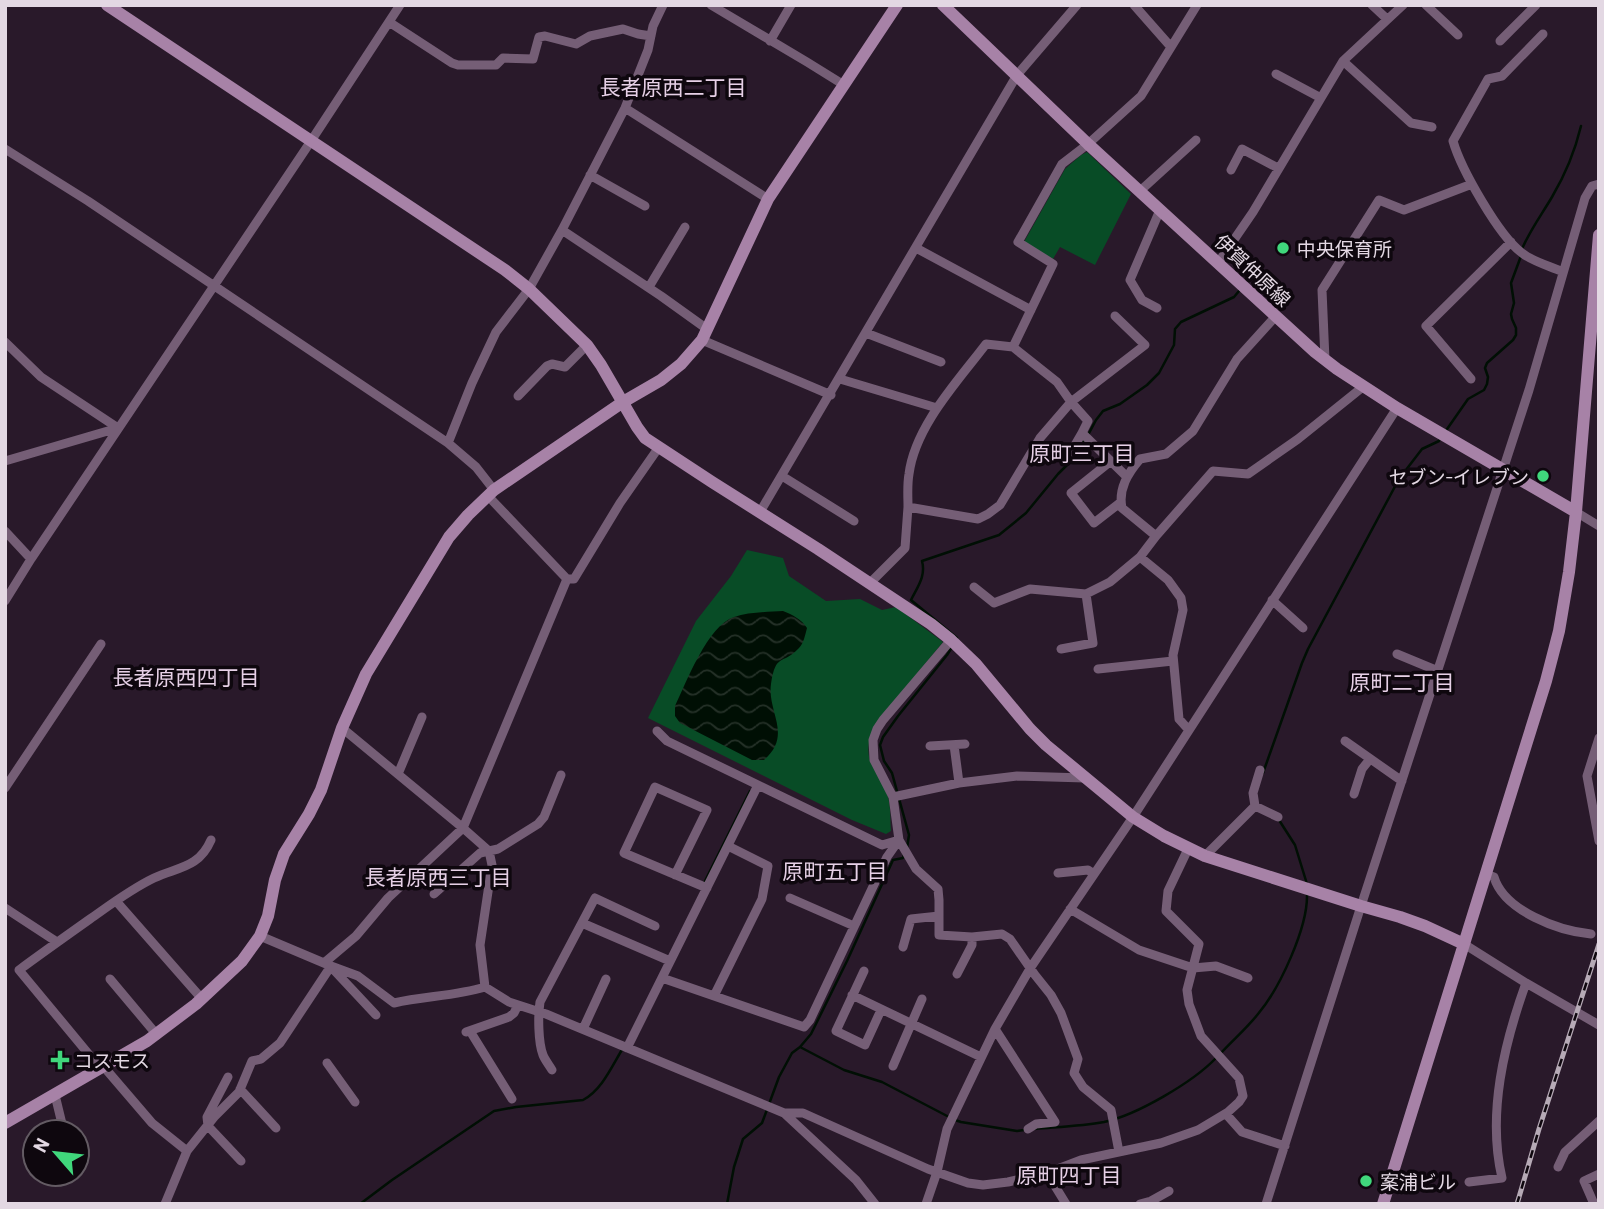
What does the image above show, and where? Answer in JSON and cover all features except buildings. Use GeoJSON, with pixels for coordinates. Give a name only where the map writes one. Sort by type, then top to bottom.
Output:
{"type":"FeatureCollection","features":[{"type":"Feature","properties":{"kind":"street"},"geometry":{"type":"LineString","coordinates":[[107,5],[529,289],[587,345],[645,438],[931,624],[976,664],[1046,745],[1133,817],[1205,856],[1425,926],[1464,944],[1599,1025]]}},
{"type":"Feature","properties":{"kind":"street"},"geometry":{"type":"LineString","coordinates":[[5,601],[400,5]]}},
{"type":"Feature","properties":{"kind":"street"},"geometry":{"type":"LineString","coordinates":[[448,443],[496,332],[529,289],[625,108],[648,50],[653,26],[663,5]]}},
{"type":"Feature","properties":{"kind":"street"},"geometry":{"type":"LineString","coordinates":[[711,5],[844,85]]}},
{"type":"Feature","properties":{"kind":"street"},"geometry":{"type":"LineString","coordinates":[[771,41],[791,5]]}},
{"type":"Feature","properties":{"kind":"street"},"geometry":{"type":"LineString","coordinates":[[5,1123],[157,1035],[202,999],[242,961],[260,936],[284,854],[321,790],[342,728],[366,674],[449,537],[491,493],[681,364],[704,334],[768,200],[897,5]]}},
{"type":"Feature","properties":{"kind":"street","name":"伊賀仲原線"},"geometry":{"type":"LineString","coordinates":[[943,5],[1088,144],[1325,360],[1397,408],[1576,512]]}},
{"type":"Feature","properties":{"kind":"street"},"geometry":{"type":"LineString","coordinates":[[760,512],[1017,75],[1077,5]]}},
{"type":"Feature","properties":{"kind":"street"},"geometry":{"type":"LineString","coordinates":[[1134,5],[1171,47]]}},
{"type":"Feature","properties":{"kind":"street"},"geometry":{"type":"LineString","coordinates":[[1013,347],[1053,264],[1018,242],[1062,164],[1142,96],[1197,5]]}},
{"type":"Feature","properties":{"kind":"street"},"geometry":{"type":"LineString","coordinates":[[1372,5],[1387,19]]}},
{"type":"Feature","properties":{"kind":"street"},"geometry":{"type":"LineString","coordinates":[[1218,263],[1254,212],[1343,61],[1403,5]]}},
{"type":"Feature","properties":{"kind":"street"},"geometry":{"type":"LineString","coordinates":[[1426,5],[1458,35]]}},
{"type":"Feature","properties":{"kind":"street"},"geometry":{"type":"LineString","coordinates":[[1500,41],[1536,5]]}},
{"type":"Feature","properties":{"kind":"street"},"geometry":{"type":"LineString","coordinates":[[389,22],[458,65],[496,65],[503,58],[533,59],[538,37],[545,36],[576,44],[590,36],[623,29],[651,36]]}},
{"type":"Feature","properties":{"kind":"street"},"geometry":{"type":"LineString","coordinates":[[1543,34],[1502,76],[1488,79],[1453,141],[1472,184],[1511,242],[1524,255],[1563,272]]}},
{"type":"Feature","properties":{"kind":"street"},"geometry":{"type":"LineString","coordinates":[[1343,61],[1411,123],[1432,127]]}},
{"type":"Feature","properties":{"kind":"street"},"geometry":{"type":"LineString","coordinates":[[1276,74],[1321,98]]}},
{"type":"Feature","properties":{"kind":"street"},"geometry":{"type":"LineString","coordinates":[[625,108],[768,200]]}},
{"type":"Feature","properties":{"kind":"street"},"geometry":{"type":"LineString","coordinates":[[1140,191],[1196,141]]}},
{"type":"Feature","properties":{"kind":"street"},"geometry":{"type":"LineString","coordinates":[[5,149],[88,201],[448,443],[476,467],[491,493],[567,579],[574,579],[659,447]]}},
{"type":"Feature","properties":{"kind":"street"},"geometry":{"type":"LineString","coordinates":[[1231,170],[1242,149],[1279,168]]}},
{"type":"Feature","properties":{"kind":"street"},"geometry":{"type":"LineString","coordinates":[[590,175],[645,206]]}},
{"type":"Feature","properties":{"kind":"street"},"geometry":{"type":"LineString","coordinates":[[1325,360],[1322,290],[1379,201],[1404,210],[1472,184]]}},
{"type":"Feature","properties":{"kind":"street"},"geometry":{"type":"LineString","coordinates":[[1266,1204],[1529,390],[1585,198],[1592,186],[1599,184]]}},
{"type":"Feature","properties":{"kind":"street"},"geometry":{"type":"LineString","coordinates":[[1157,308],[1142,300],[1130,280],[1160,210]]}},
{"type":"Feature","properties":{"kind":"street"},"geometry":{"type":"LineString","coordinates":[[649,288],[685,227]]}},
{"type":"Feature","properties":{"kind":"street"},"geometry":{"type":"LineString","coordinates":[[562,230],[649,288],[704,334],[831,395]]}},
{"type":"Feature","properties":{"kind":"street"},"geometry":{"type":"LineString","coordinates":[[1383,1204],[1546,681],[1559,631],[1576,512],[1599,235]]}},
{"type":"Feature","properties":{"kind":"street"},"geometry":{"type":"LineString","coordinates":[[1471,379],[1426,326],[1511,242]]}},
{"type":"Feature","properties":{"kind":"street"},"geometry":{"type":"LineString","coordinates":[[916,248],[1031,310]]}},
{"type":"Feature","properties":{"kind":"street"},"geometry":{"type":"LineString","coordinates":[[908,507],[978,519],[1000,505],[1040,438],[1071,402],[1145,345],[1115,316]]}},
{"type":"Feature","properties":{"kind":"street"},"geometry":{"type":"LineString","coordinates":[[1156,536],[1122,508],[1126,476],[1140,459],[1166,454],[1193,432],[1237,359],[1275,317]]}},
{"type":"Feature","properties":{"kind":"street"},"geometry":{"type":"LineString","coordinates":[[866,333],[941,362]]}},
{"type":"Feature","properties":{"kind":"street"},"geometry":{"type":"LineString","coordinates":[[5,342],[41,377],[118,428]]}},
{"type":"Feature","properties":{"kind":"street"},"geometry":{"type":"LineString","coordinates":[[870,583],[905,548],[909,474],[918,439],[937,408],[986,344],[1013,347],[1057,382],[1088,421],[1071,452],[1063,459]]}},
{"type":"Feature","properties":{"kind":"street"},"geometry":{"type":"LineString","coordinates":[[519,396],[547,366],[565,367],[587,345]]}},
{"type":"Feature","properties":{"kind":"street"},"geometry":{"type":"LineString","coordinates":[[840,379],[937,408]]}},
{"type":"Feature","properties":{"kind":"street"},"geometry":{"type":"LineString","coordinates":[[974,587],[994,603],[1030,589],[1086,594],[1110,582],[1140,558],[1213,471],[1248,474],[1298,439],[1364,386]]}},
{"type":"Feature","properties":{"kind":"street"},"geometry":{"type":"LineString","coordinates":[[926,1204],[947,1129],[995,1029],[1031,967],[1133,817],[1397,408]]}},
{"type":"Feature","properties":{"kind":"street"},"geometry":{"type":"LineString","coordinates":[[5,461],[118,428]]}},
{"type":"Feature","properties":{"kind":"street"},"geometry":{"type":"LineString","coordinates":[[1082,433],[1126,476]]}},
{"type":"Feature","properties":{"kind":"street"},"geometry":{"type":"LineString","coordinates":[[1111,461],[1072,493],[1094,523],[1121,502]]}},
{"type":"Feature","properties":{"kind":"street"},"geometry":{"type":"LineString","coordinates":[[782,476],[854,521]]}},
{"type":"Feature","properties":{"kind":"street"},"geometry":{"type":"LineString","coordinates":[[1576,512],[1599,526]]}},
{"type":"Feature","properties":{"kind":"street"},"geometry":{"type":"LineString","coordinates":[[5,531],[31,559]]}},
{"type":"Feature","properties":{"kind":"street"},"geometry":{"type":"LineString","coordinates":[[1140,558],[1168,580],[1181,598],[1183,610],[1173,661],[1180,719],[1188,729]]}},
{"type":"Feature","properties":{"kind":"street"},"geometry":{"type":"LineString","coordinates":[[165,1204],[187,1150],[240,1090],[252,1062],[261,1059],[280,1043],[327,965],[388,898],[463,828],[567,579]]}},
{"type":"Feature","properties":{"kind":"street"},"geometry":{"type":"LineString","coordinates":[[1061,649],[1093,643],[1086,594]]}},
{"type":"Feature","properties":{"kind":"street"},"geometry":{"type":"LineString","coordinates":[[1272,600],[1303,628]]}},
{"type":"Feature","properties":{"kind":"street"},"geometry":{"type":"LineString","coordinates":[[951,640],[883,720],[873,740],[874,760],[893,797],[900,840],[916,869],[937,889],[939,935],[972,937],[1002,934],[1010,939],[1051,995],[1061,1013],[1078,1059],[1074,1073],[1083,1087],[1111,1110],[1119,1152]]}},
{"type":"Feature","properties":{"kind":"street"},"geometry":{"type":"LineString","coordinates":[[5,788],[101,644]]}},
{"type":"Feature","properties":{"kind":"street"},"geometry":{"type":"LineString","coordinates":[[1397,654],[1438,671]]}},
{"type":"Feature","properties":{"kind":"street"},"geometry":{"type":"LineString","coordinates":[[1098,669],[1173,661]]}},
{"type":"Feature","properties":{"kind":"street"},"geometry":{"type":"LineString","coordinates":[[398,774],[422,717]]}},
{"type":"Feature","properties":{"kind":"street"},"geometry":{"type":"LineString","coordinates":[[342,728],[489,851],[492,865],[480,945],[485,987]]}},
{"type":"Feature","properties":{"kind":"street"},"geometry":{"type":"LineString","coordinates":[[657,731],[667,741],[882,845],[900,840]]}},
{"type":"Feature","properties":{"kind":"street"},"geometry":{"type":"LineString","coordinates":[[1599,738],[1587,776],[1599,841]]}},
{"type":"Feature","properties":{"kind":"street"},"geometry":{"type":"LineString","coordinates":[[1345,741],[1402,781]]}},
{"type":"Feature","properties":{"kind":"street"},"geometry":{"type":"LineString","coordinates":[[930,746],[965,744]]}},
{"type":"Feature","properties":{"kind":"street"},"geometry":{"type":"LineString","coordinates":[[954,745],[959,783]]}},
{"type":"Feature","properties":{"kind":"street"},"geometry":{"type":"LineString","coordinates":[[1353,794],[1362,769],[1370,759]]}},
{"type":"Feature","properties":{"kind":"street"},"geometry":{"type":"LineString","coordinates":[[1205,856],[1255,806],[1254,793],[1260,770]]}},
{"type":"Feature","properties":{"kind":"street"},"geometry":{"type":"LineString","coordinates":[[434,894],[480,853],[498,849],[538,824],[544,817],[561,775]]}},
{"type":"Feature","properties":{"kind":"street"},"geometry":{"type":"LineString","coordinates":[[893,797],[959,783],[1017,776],[1085,778]]}},
{"type":"Feature","properties":{"kind":"street"},"geometry":{"type":"LineString","coordinates":[[627,1048],[758,785]]}},
{"type":"Feature","properties":{"kind":"street"},"geometry":{"type":"LineString","coordinates":[[675,875],[707,810],[655,787],[624,853],[675,875],[707,888]]}},
{"type":"Feature","properties":{"kind":"street"},"geometry":{"type":"LineString","coordinates":[[1255,806],[1278,817]]}},
{"type":"Feature","properties":{"kind":"street"},"geometry":{"type":"LineString","coordinates":[[187,1150],[152,1123],[19,970],[151,879],[189,866],[206,850],[211,840]]}},
{"type":"Feature","properties":{"kind":"street"},"geometry":{"type":"LineString","coordinates":[[662,978],[804,1027],[810,1020],[887,857],[900,840]]}},
{"type":"Feature","properties":{"kind":"street"},"geometry":{"type":"LineString","coordinates":[[714,996],[762,899],[768,866],[728,846]]}},
{"type":"Feature","properties":{"kind":"street"},"geometry":{"type":"LineString","coordinates":[[784,1114],[803,1113],[928,1169],[968,1183],[983,1185],[1046,1173],[1081,1160],[1161,1143],[1198,1130],[1226,1114],[1240,1102],[1243,1096],[1242,1088],[1239,1078],[1201,1036],[1189,1004],[1187,990],[1199,944],[1166,911],[1168,891],[1188,849]]}},
{"type":"Feature","properties":{"kind":"street"},"geometry":{"type":"LineString","coordinates":[[1058,873],[1088,870],[1094,874]]}},
{"type":"Feature","properties":{"kind":"street"},"geometry":{"type":"LineString","coordinates":[[1485,874],[1494,877],[1496,885],[1509,901],[1547,924],[1591,934]]}},
{"type":"Feature","properties":{"kind":"street"},"geometry":{"type":"LineString","coordinates":[[552,1070],[543,1056],[538,1011],[540,1002],[595,898],[655,926]]}},
{"type":"Feature","properties":{"kind":"street"},"geometry":{"type":"LineString","coordinates":[[790,898],[854,926]]}},
{"type":"Feature","properties":{"kind":"street"},"geometry":{"type":"LineString","coordinates":[[116,901],[202,999]]}},
{"type":"Feature","properties":{"kind":"street"},"geometry":{"type":"LineString","coordinates":[[5,908],[57,942]]}},
{"type":"Feature","properties":{"kind":"street"},"geometry":{"type":"LineString","coordinates":[[1070,909],[1139,950],[1193,968],[1216,966],[1248,978]]}},
{"type":"Feature","properties":{"kind":"street"},"geometry":{"type":"LineString","coordinates":[[903,947],[911,919],[939,916]]}},
{"type":"Feature","properties":{"kind":"street"},"geometry":{"type":"LineString","coordinates":[[582,923],[670,961]]}},
{"type":"Feature","properties":{"kind":"street"},"geometry":{"type":"LineString","coordinates":[[260,936],[358,976],[394,1003],[419,997],[470,992],[485,987]]}},
{"type":"Feature","properties":{"kind":"street"},"geometry":{"type":"LineString","coordinates":[[957,974],[972,945],[972,937]]}},
{"type":"Feature","properties":{"kind":"street"},"geometry":{"type":"LineString","coordinates":[[327,965],[376,1015]]}},
{"type":"Feature","properties":{"kind":"street"},"geometry":{"type":"LineString","coordinates":[[864,971],[836,1031],[865,1045],[881,1010]]}},
{"type":"Feature","properties":{"kind":"street"},"geometry":{"type":"LineString","coordinates":[[110,979],[157,1035]]}},
{"type":"Feature","properties":{"kind":"street"},"geometry":{"type":"LineString","coordinates":[[583,1029],[606,979]]}},
{"type":"Feature","properties":{"kind":"street"},"geometry":{"type":"LineString","coordinates":[[1469,1182],[1502,1178],[1496,1133],[1500,1084],[1505,1053],[1526,983]]}},
{"type":"Feature","properties":{"kind":"street"},"geometry":{"type":"LineString","coordinates":[[485,987],[509,1002],[583,1029],[784,1114],[856,1180],[875,1204]]}},
{"type":"Feature","properties":{"kind":"street"},"geometry":{"type":"LineString","coordinates":[[852,995],[981,1057]]}},
{"type":"Feature","properties":{"kind":"street"},"geometry":{"type":"LineString","coordinates":[[893,1066],[922,999]]}},
{"type":"Feature","properties":{"kind":"street"},"geometry":{"type":"LineString","coordinates":[[512,1099],[468,1032],[509,1017],[518,1004]]}},
{"type":"Feature","properties":{"kind":"street"},"geometry":{"type":"LineString","coordinates":[[995,1029],[1055,1122],[1028,1129]]}},
{"type":"Feature","properties":{"kind":"street"},"geometry":{"type":"LineString","coordinates":[[327,1063],[355,1102]]}},
{"type":"Feature","properties":{"kind":"street"},"geometry":{"type":"LineString","coordinates":[[228,1077],[207,1117],[208,1125],[241,1161]]}},
{"type":"Feature","properties":{"kind":"street"},"geometry":{"type":"LineString","coordinates":[[240,1090],[276,1128]]}},
{"type":"Feature","properties":{"kind":"street"},"geometry":{"type":"LineString","coordinates":[[55,1094],[61,1118]]}},
{"type":"Feature","properties":{"kind":"street"},"geometry":{"type":"LineString","coordinates":[[1226,1114],[1242,1132],[1285,1146]]}},
{"type":"Feature","properties":{"kind":"street"},"geometry":{"type":"LineString","coordinates":[[1558,1167],[1565,1152],[1599,1121]]}},
{"type":"Feature","properties":{"kind":"street"},"geometry":{"type":"LineString","coordinates":[[1046,1173],[1066,1204]]}},
{"type":"Feature","properties":{"kind":"street"},"geometry":{"type":"LineString","coordinates":[[1594,1204],[1584,1181],[1599,1174]]}},
{"type":"Feature","properties":{"kind":"street"},"geometry":{"type":"LineString","coordinates":[[1140,1204],[1169,1191]]}},
{"type":"Feature","properties":{"kind":"green space"},"geometry":{"type":"Polygon","coordinates":[[[1087,152],[1131,194],[1095,265],[1060,247],[1053,259],[1024,242],[1065,169],[1087,152]]]}},
{"type":"Feature","properties":{"kind":"green space"},"geometry":{"type":"Polygon","coordinates":[[[747,550],[783,558],[789,576],[826,601],[860,599],[882,610],[896,607],[943,642],[875,725],[870,738],[868,748],[871,764],[889,801],[891,831],[886,834],[852,820],[648,718],[696,621],[731,576],[747,550]]]}},
{"type":"Feature","properties":{"kind":"water"},"geometry":{"type":"Polygon","coordinates":[[[783,611],[807,628],[801,646],[778,663],[773,674],[771,694],[777,723],[777,742],[764,760],[752,760],[680,723],[675,716],[675,706],[699,656],[724,622],[745,614],[783,611]]]}},
{"type":"Feature","properties":{"kind":"waterway"},"geometry":{"type":"LineString","coordinates":[[1522,249],[1561,180],[1573,154],[1581,126]]}},
{"type":"Feature","properties":{"kind":"waterway"},"geometry":{"type":"LineString","coordinates":[[1445,432],[1468,399],[1484,390],[1488,377],[1485,368],[1487,363],[1516,335],[1511,314],[1514,303],[1511,283],[1521,256]]}},
{"type":"Feature","properties":{"kind":"waterway"},"geometry":{"type":"LineString","coordinates":[[1088,435],[1103,411],[1120,404],[1159,373],[1174,345],[1175,329],[1181,322],[1234,297],[1239,291]]}},
{"type":"Feature","properties":{"kind":"waterway"},"geometry":{"type":"LineString","coordinates":[[1263,773],[1308,649],[1399,479],[1422,449],[1439,441],[1441,437]]}},
{"type":"Feature","properties":{"kind":"waterway"},"geometry":{"type":"LineString","coordinates":[[957,638],[911,600],[922,576],[922,561],[999,535],[1026,513],[1074,458],[1084,441]]}},
{"type":"Feature","properties":{"kind":"waterway"},"geometry":{"type":"LineString","coordinates":[[907,848],[909,835],[892,773],[884,761],[880,745],[898,716],[952,647]]}},
{"type":"Feature","properties":{"kind":"waterway"},"geometry":{"type":"LineString","coordinates":[[703,885],[750,791]]}},
{"type":"Feature","properties":{"kind":"waterway"},"geometry":{"type":"LineString","coordinates":[[1279,820],[1295,845],[1307,884]]}},
{"type":"Feature","properties":{"kind":"waterway"},"geometry":{"type":"LineString","coordinates":[[727,1204],[743,1139],[762,1123],[779,1077],[792,1053],[811,1034],[893,860],[903,858],[904,854]]}},
{"type":"Feature","properties":{"kind":"waterway"},"geometry":{"type":"LineString","coordinates":[[1221,1053],[1254,1019],[1275,989],[1298,940],[1307,894]]}},
{"type":"Feature","properties":{"kind":"waterway"},"geometry":{"type":"LineString","coordinates":[[800,1047],[844,1070],[882,1082],[949,1117]]}},
{"type":"Feature","properties":{"kind":"waterway"},"geometry":{"type":"LineString","coordinates":[[360,1204],[494,1111],[583,1100],[590,1096],[611,1070],[623,1048]]}},
{"type":"Feature","properties":{"kind":"waterway"},"geometry":{"type":"LineString","coordinates":[[1035,1129],[1104,1122],[1117,1118],[1148,1105],[1179,1087],[1216,1058]]}},
{"type":"Feature","properties":{"kind":"waterway"},"geometry":{"type":"LineString","coordinates":[[955,1120],[1024,1130]]}},
{"type":"Feature","properties":{"kind":"railway"},"geometry":{"type":"LineString","coordinates":[[1517,1204],[1599,944]]}},
{"type":"Feature","properties":{"kind":"place","name":"中央保育所"},"geometry":{"type":"Point","coordinates":[1283,248]}},
{"type":"Feature","properties":{"kind":"place","name":"セブン-イレブン"},"geometry":{"type":"Point","coordinates":[1543,476]}},
{"type":"Feature","properties":{"kind":"place","name":"コスモス"},"geometry":{"type":"Point","coordinates":[60,1060]}},
{"type":"Feature","properties":{"kind":"place","name":"案浦ビル"},"geometry":{"type":"Point","coordinates":[1366,1181]}},
{"type":"Feature","properties":{"kind":"district","name":"長者原西二丁目"},"geometry":{"type":"Point","coordinates":[673,86]}},
{"type":"Feature","properties":{"kind":"district","name":"原町三丁目"},"geometry":{"type":"Point","coordinates":[1082,452]}},
{"type":"Feature","properties":{"kind":"district","name":"長者原西四丁目"},"geometry":{"type":"Point","coordinates":[186,676]}},
{"type":"Feature","properties":{"kind":"district","name":"原町二丁目"},"geometry":{"type":"Point","coordinates":[1402,681]}},
{"type":"Feature","properties":{"kind":"district","name":"原町五丁目"},"geometry":{"type":"Point","coordinates":[835,870]}},
{"type":"Feature","properties":{"kind":"district","name":"長者原西三丁目"},"geometry":{"type":"Point","coordinates":[438,876]}},
{"type":"Feature","properties":{"kind":"district","name":"原町四丁目"},"geometry":{"type":"Point","coordinates":[1069,1174]}}]}
